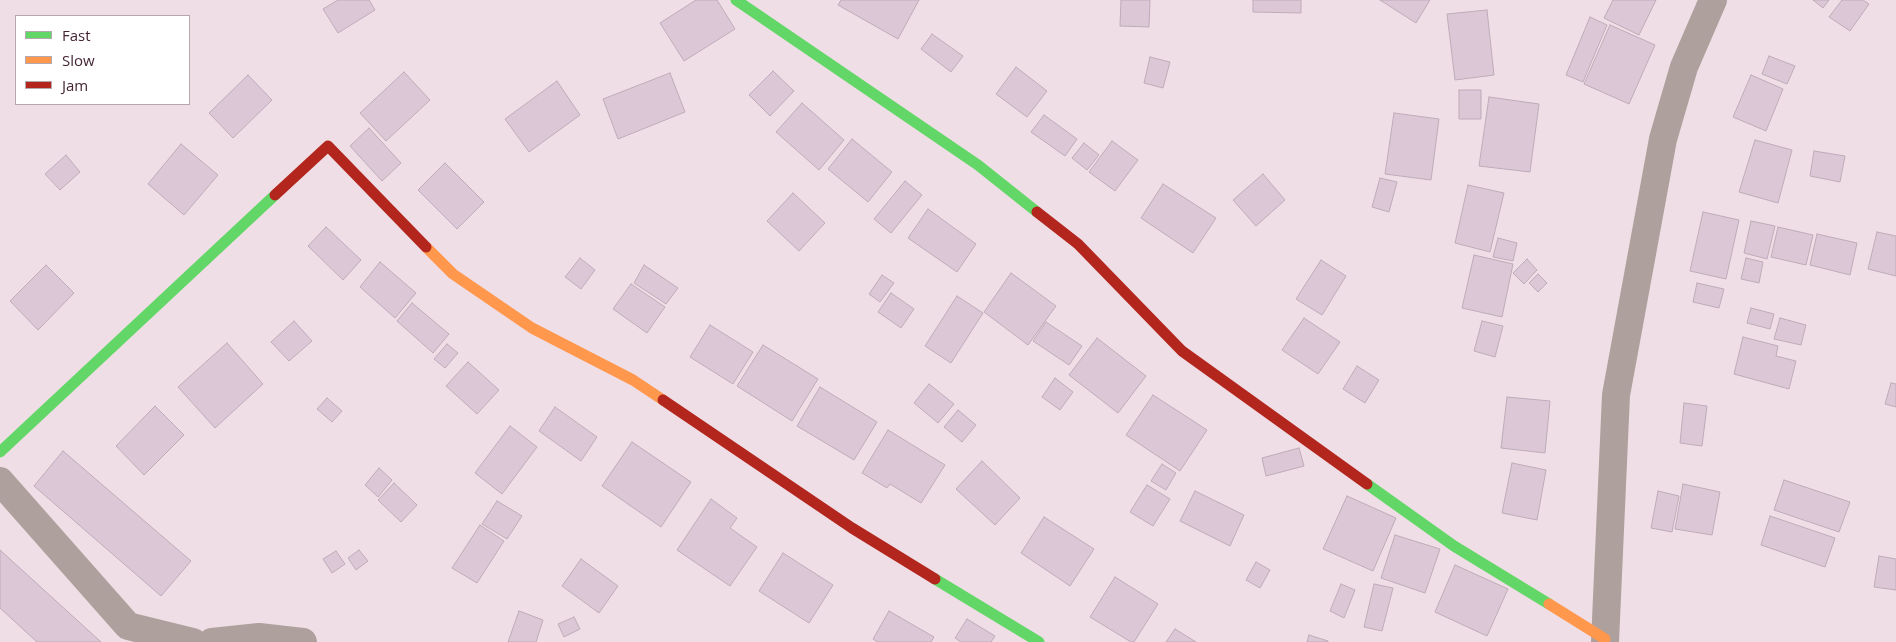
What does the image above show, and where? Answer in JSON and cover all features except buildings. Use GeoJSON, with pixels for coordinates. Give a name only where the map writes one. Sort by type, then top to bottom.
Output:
{"type":"FeatureCollection","features":[{"type":"Feature","properties":{"kind":"street"},"geometry":{"type":"LineString","coordinates":[[736,0],[978,165],[1078,244],[1182,351],[1454,546],[1605,641],[1616,394],[1663,140],[1684,67],[1713,0]]}},
{"type":"Feature","properties":{"kind":"street"},"geometry":{"type":"LineString","coordinates":[[0,452],[328,146],[453,274],[532,328],[633,380],[852,528],[1039,642]]}},
{"type":"Feature","properties":{"kind":"street"},"geometry":{"type":"LineString","coordinates":[[0,481],[128,626],[193,642]]}},
{"type":"Feature","properties":{"kind":"street"},"geometry":{"type":"LineString","coordinates":[[212,642],[259,637],[303,642]]}},
{"type":"Feature","properties":{"kind":"traffic: fast"},"geometry":{"type":"LineString","coordinates":[[736,0],[978,165],[1037,212]]}},
{"type":"Feature","properties":{"kind":"traffic: fast"},"geometry":{"type":"LineString","coordinates":[[0,452],[275,195]]}},
{"type":"Feature","properties":{"kind":"traffic: fast"},"geometry":{"type":"LineString","coordinates":[[1367,484],[1454,546],[1549,604]]}},
{"type":"Feature","properties":{"kind":"traffic: fast"},"geometry":{"type":"LineString","coordinates":[[935,579],[1039,642]]}},
{"type":"Feature","properties":{"kind":"traffic: slow"},"geometry":{"type":"LineString","coordinates":[[426,247],[453,274],[532,328],[633,380],[663,400]]}},
{"type":"Feature","properties":{"kind":"traffic: slow"},"geometry":{"type":"LineString","coordinates":[[1549,604],[1605,639]]}},
{"type":"Feature","properties":{"kind":"traffic: jam"},"geometry":{"type":"LineString","coordinates":[[275,195],[328,146],[426,247]]}},
{"type":"Feature","properties":{"kind":"traffic: jam"},"geometry":{"type":"LineString","coordinates":[[1037,212],[1078,244],[1182,351],[1367,484]]}},
{"type":"Feature","properties":{"kind":"traffic: jam"},"geometry":{"type":"LineString","coordinates":[[663,400],[852,528],[935,579]]}}]}
